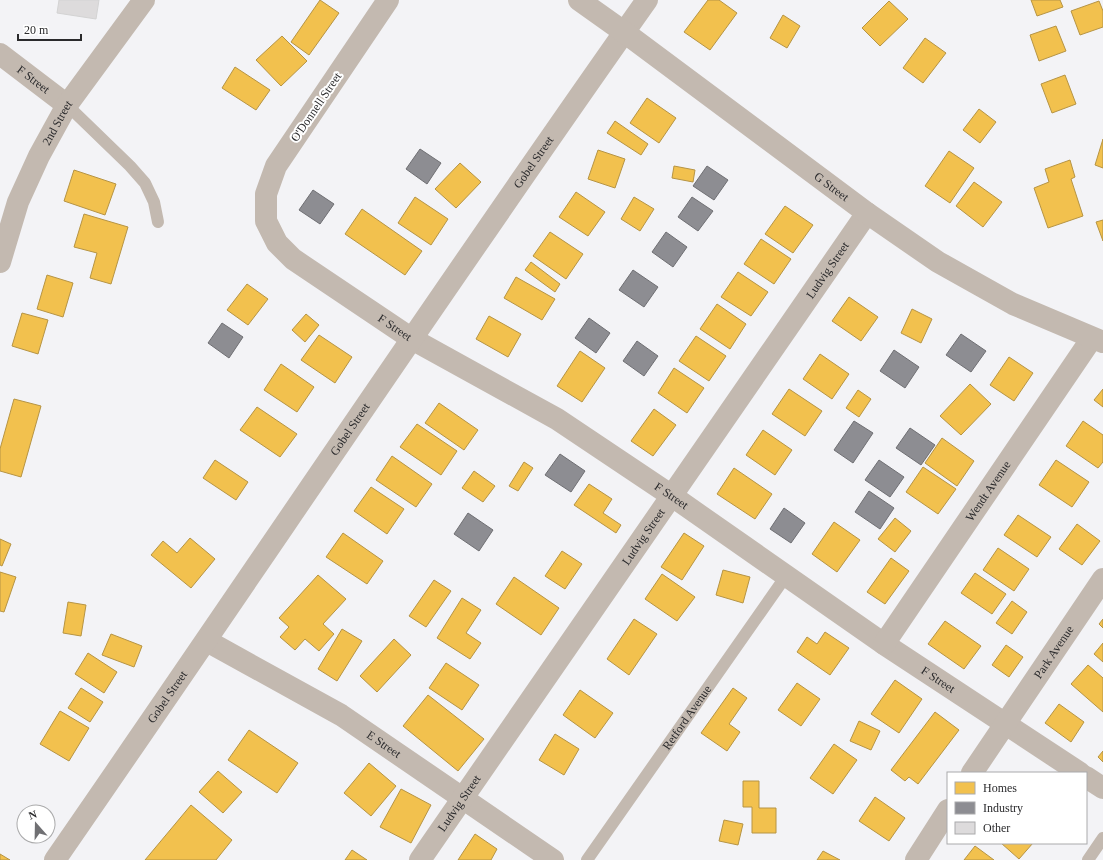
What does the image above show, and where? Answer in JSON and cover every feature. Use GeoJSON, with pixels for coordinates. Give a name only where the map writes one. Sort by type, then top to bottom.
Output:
{"type":"FeatureCollection","features":[{"type":"Feature","properties":{"kind":"street","name":"2nd Street"},"geometry":{"type":"LineString","coordinates":[[0,262],[18,202],[38,156],[67,105],[144,0]]}},
{"type":"Feature","properties":{"kind":"street","name":"O'Donnell Street"},"geometry":{"type":"LineString","coordinates":[[266,221],[266,194],[276,166],[388,0]]}},
{"type":"Feature","properties":{"kind":"street","name":"G Street"},"geometry":{"type":"LineString","coordinates":[[579,0],[867,213],[938,262],[1006,300],[1097,340]]}},
{"type":"Feature","properties":{"kind":"street","name":"Gobel Street"},"geometry":{"type":"LineString","coordinates":[[55,860],[207,641],[412,339],[647,0]]}},
{"type":"Feature","properties":{"kind":"street","name":"F Street"},"geometry":{"type":"LineString","coordinates":[[0,54],[67,105]]}},
{"type":"Feature","properties":{"kind":"street","name":"Ludvig Street"},"geometry":{"type":"LineString","coordinates":[[420,860],[867,213]]}},
{"type":"Feature","properties":{"kind":"street","name":"F Street"},"geometry":{"type":"LineString","coordinates":[[266,221],[277,243],[293,259],[412,339],[557,419],[672,496],[884,644],[1078,772]]}},
{"type":"Feature","properties":{"kind":"street","name":"Wendt Avenue"},"geometry":{"type":"LineString","coordinates":[[884,644],[1097,340]]}},
{"type":"Feature","properties":{"kind":"street","name":"Park Avenue"},"geometry":{"type":"LineString","coordinates":[[973,772],[1103,579]]}},
{"type":"Feature","properties":{"kind":"street","name":"E Street"},"geometry":{"type":"LineString","coordinates":[[207,641],[341,715],[553,860]]}},
{"type":"Feature","properties":{"kind":"street"},"geometry":{"type":"LineString","coordinates":[[1087,778],[1103,788]]}},
{"type":"Feature","properties":{"kind":"street"},"geometry":{"type":"LineString","coordinates":[[916,860],[947,812]]}},
{"type":"Feature","properties":{"kind":"lane"},"geometry":{"type":"LineString","coordinates":[[67,105],[130,166],[145,183],[154,202],[158,222]]}},
{"type":"Feature","properties":{"kind":"lane","name":"Retford Avenue"},"geometry":{"type":"LineString","coordinates":[[587,860],[786,576]]}},
{"type":"Feature","properties":{"kind":"lane"},"geometry":{"type":"LineString","coordinates":[[1088,860],[1103,838]]}},
{"type":"Feature","properties":{"kind":"building: Homes"},"geometry":{"type":"Polygon","coordinates":[[[320,0],[339,13],[309,55],[291,42],[320,0]]]}},
{"type":"Feature","properties":{"kind":"building: Homes"},"geometry":{"type":"Polygon","coordinates":[[[708,0],[719,0],[737,13],[710,50],[684,32],[708,0]]]}},
{"type":"Feature","properties":{"kind":"building: Homes"},"geometry":{"type":"Polygon","coordinates":[[[1031,0],[1060,0],[1063,7],[1037,16],[1031,0]]]}},
{"type":"Feature","properties":{"kind":"building: Homes"},"geometry":{"type":"Polygon","coordinates":[[[889,1],[908,19],[880,46],[862,28],[889,1]]]}},
{"type":"Feature","properties":{"kind":"building: Homes"},"geometry":{"type":"Polygon","coordinates":[[[1099,1],[1103,11],[1103,27],[1080,35],[1071,11],[1099,1]]]}},
{"type":"Feature","properties":{"kind":"building: Homes"},"geometry":{"type":"Polygon","coordinates":[[[783,15],[800,26],[787,48],[770,38],[783,15]]]}},
{"type":"Feature","properties":{"kind":"building: Homes"},"geometry":{"type":"Polygon","coordinates":[[[1056,26],[1066,51],[1039,61],[1030,35],[1056,26]]]}},
{"type":"Feature","properties":{"kind":"building: Homes"},"geometry":{"type":"Polygon","coordinates":[[[282,36],[307,61],[281,86],[256,60],[282,36]]]}},
{"type":"Feature","properties":{"kind":"building: Homes"},"geometry":{"type":"Polygon","coordinates":[[[925,38],[946,53],[923,83],[903,68],[925,38]]]}},
{"type":"Feature","properties":{"kind":"building: Homes"},"geometry":{"type":"Polygon","coordinates":[[[235,67],[270,90],[256,110],[222,88],[235,67]]]}},
{"type":"Feature","properties":{"kind":"building: Homes"},"geometry":{"type":"Polygon","coordinates":[[[1065,75],[1076,104],[1052,113],[1041,84],[1065,75]]]}},
{"type":"Feature","properties":{"kind":"building: Homes"},"geometry":{"type":"Polygon","coordinates":[[[647,98],[676,118],[659,143],[630,123],[647,98]]]}},
{"type":"Feature","properties":{"kind":"building: Homes"},"geometry":{"type":"Polygon","coordinates":[[[979,109],[996,122],[980,143],[963,130],[979,109]]]}},
{"type":"Feature","properties":{"kind":"building: Homes"},"geometry":{"type":"Polygon","coordinates":[[[615,121],[648,144],[641,155],[607,133],[615,121]]]}},
{"type":"Feature","properties":{"kind":"building: Homes"},"geometry":{"type":"Polygon","coordinates":[[[1103,139],[1103,168],[1095,165],[1103,139]]]}},
{"type":"Feature","properties":{"kind":"building: Homes"},"geometry":{"type":"Polygon","coordinates":[[[598,150],[625,159],[615,188],[588,179],[598,150]]]}},
{"type":"Feature","properties":{"kind":"building: Homes"},"geometry":{"type":"Polygon","coordinates":[[[949,151],[974,168],[950,203],[925,186],[949,151]]]}},
{"type":"Feature","properties":{"kind":"building: Homes"},"geometry":{"type":"Polygon","coordinates":[[[1070,160],[1075,177],[1071,179],[1083,216],[1048,228],[1034,188],[1049,182],[1045,169],[1070,160]]]}},
{"type":"Feature","properties":{"kind":"building: Homes"},"geometry":{"type":"Polygon","coordinates":[[[460,163],[481,182],[456,208],[435,189],[460,163]]]}},
{"type":"Feature","properties":{"kind":"building: Homes"},"geometry":{"type":"Polygon","coordinates":[[[674,166],[695,170],[693,182],[672,178],[674,166]]]}},
{"type":"Feature","properties":{"kind":"building: Homes"},"geometry":{"type":"Polygon","coordinates":[[[74,170],[116,184],[105,215],[64,201],[74,170]]]}},
{"type":"Feature","properties":{"kind":"building: Homes"},"geometry":{"type":"Polygon","coordinates":[[[974,182],[1002,202],[983,227],[956,206],[974,182]]]}},
{"type":"Feature","properties":{"kind":"building: Homes"},"geometry":{"type":"Polygon","coordinates":[[[576,192],[605,212],[588,236],[559,217],[576,192]]]}},
{"type":"Feature","properties":{"kind":"building: Homes"},"geometry":{"type":"Polygon","coordinates":[[[415,197],[448,219],[431,245],[398,223],[415,197]]]}},
{"type":"Feature","properties":{"kind":"building: Homes"},"geometry":{"type":"Polygon","coordinates":[[[634,197],[654,209],[640,231],[621,219],[634,197]]]}},
{"type":"Feature","properties":{"kind":"building: Homes"},"geometry":{"type":"Polygon","coordinates":[[[785,206],[813,225],[793,253],[765,234],[785,206]]]}},
{"type":"Feature","properties":{"kind":"building: Homes"},"geometry":{"type":"Polygon","coordinates":[[[362,209],[422,251],[405,275],[345,234],[362,209]]]}},
{"type":"Feature","properties":{"kind":"building: Homes"},"geometry":{"type":"Polygon","coordinates":[[[84,214],[128,227],[111,284],[90,278],[97,253],[74,247],[84,214]]]}},
{"type":"Feature","properties":{"kind":"building: Homes"},"geometry":{"type":"Polygon","coordinates":[[[1103,220],[1103,241],[1096,222],[1103,220]]]}},
{"type":"Feature","properties":{"kind":"building: Homes"},"geometry":{"type":"Polygon","coordinates":[[[550,232],[583,254],[566,279],[533,256],[550,232]]]}},
{"type":"Feature","properties":{"kind":"building: Homes"},"geometry":{"type":"Polygon","coordinates":[[[761,239],[791,259],[774,284],[744,264],[761,239]]]}},
{"type":"Feature","properties":{"kind":"building: Homes"},"geometry":{"type":"Polygon","coordinates":[[[531,262],[560,284],[555,292],[525,270],[531,262]]]}},
{"type":"Feature","properties":{"kind":"building: Homes"},"geometry":{"type":"Polygon","coordinates":[[[738,272],[768,292],[751,316],[721,297],[738,272]]]}},
{"type":"Feature","properties":{"kind":"building: Homes"},"geometry":{"type":"Polygon","coordinates":[[[47,275],[73,283],[63,317],[37,309],[47,275]]]}},
{"type":"Feature","properties":{"kind":"building: Homes"},"geometry":{"type":"Polygon","coordinates":[[[516,277],[555,299],[542,320],[504,298],[516,277]]]}},
{"type":"Feature","properties":{"kind":"building: Homes"},"geometry":{"type":"Polygon","coordinates":[[[247,284],[268,299],[248,325],[227,310],[247,284]]]}},
{"type":"Feature","properties":{"kind":"building: Homes"},"geometry":{"type":"Polygon","coordinates":[[[849,297],[878,317],[861,341],[832,321],[849,297]]]}},
{"type":"Feature","properties":{"kind":"building: Homes"},"geometry":{"type":"Polygon","coordinates":[[[717,304],[746,324],[730,349],[700,329],[717,304]]]}},
{"type":"Feature","properties":{"kind":"building: Homes"},"geometry":{"type":"Polygon","coordinates":[[[912,309],[932,319],[921,343],[901,333],[912,309]]]}},
{"type":"Feature","properties":{"kind":"building: Homes"},"geometry":{"type":"Polygon","coordinates":[[[22,313],[48,320],[38,354],[12,346],[22,313]]]}},
{"type":"Feature","properties":{"kind":"building: Homes"},"geometry":{"type":"Polygon","coordinates":[[[306,314],[319,325],[305,342],[292,330],[306,314]]]}},
{"type":"Feature","properties":{"kind":"building: Homes"},"geometry":{"type":"Polygon","coordinates":[[[489,316],[521,334],[508,357],[476,339],[489,316]]]}},
{"type":"Feature","properties":{"kind":"building: Homes"},"geometry":{"type":"Polygon","coordinates":[[[319,335],[352,357],[335,383],[301,360],[319,335]]]}},
{"type":"Feature","properties":{"kind":"building: Homes"},"geometry":{"type":"Polygon","coordinates":[[[696,336],[726,356],[709,381],[679,361],[696,336]]]}},
{"type":"Feature","properties":{"kind":"building: Homes"},"geometry":{"type":"Polygon","coordinates":[[[580,351],[605,368],[582,402],[557,386],[580,351]]]}},
{"type":"Feature","properties":{"kind":"building: Homes"},"geometry":{"type":"Polygon","coordinates":[[[820,354],[849,374],[832,399],[803,379],[820,354]]]}},
{"type":"Feature","properties":{"kind":"building: Homes"},"geometry":{"type":"Polygon","coordinates":[[[1009,357],[1033,373],[1014,401],[990,385],[1009,357]]]}},
{"type":"Feature","properties":{"kind":"building: Homes"},"geometry":{"type":"Polygon","coordinates":[[[281,364],[314,387],[297,412],[264,390],[281,364]]]}},
{"type":"Feature","properties":{"kind":"building: Homes"},"geometry":{"type":"Polygon","coordinates":[[[674,368],[704,388],[687,413],[658,393],[674,368]]]}},
{"type":"Feature","properties":{"kind":"building: Homes"},"geometry":{"type":"Polygon","coordinates":[[[970,384],[991,404],[961,435],[940,416],[970,384]]]}},
{"type":"Feature","properties":{"kind":"building: Homes"},"geometry":{"type":"Polygon","coordinates":[[[789,389],[822,411],[805,436],[772,414],[789,389]]]}},
{"type":"Feature","properties":{"kind":"building: Homes"},"geometry":{"type":"Polygon","coordinates":[[[1103,389],[1103,407],[1094,400],[1103,389]]]}},
{"type":"Feature","properties":{"kind":"building: Homes"},"geometry":{"type":"Polygon","coordinates":[[[858,390],[871,399],[859,417],[846,408],[858,390]]]}},
{"type":"Feature","properties":{"kind":"building: Homes"},"geometry":{"type":"Polygon","coordinates":[[[14,399],[41,406],[21,477],[0,471],[0,449],[14,399]]]}},
{"type":"Feature","properties":{"kind":"building: Homes"},"geometry":{"type":"Polygon","coordinates":[[[439,403],[478,430],[464,450],[425,423],[439,403]]]}},
{"type":"Feature","properties":{"kind":"building: Homes"},"geometry":{"type":"Polygon","coordinates":[[[257,407],[297,434],[280,457],[240,430],[257,407]]]}},
{"type":"Feature","properties":{"kind":"building: Homes"},"geometry":{"type":"Polygon","coordinates":[[[654,409],[676,425],[653,456],[631,441],[654,409]]]}},
{"type":"Feature","properties":{"kind":"building: Homes"},"geometry":{"type":"Polygon","coordinates":[[[1083,421],[1103,435],[1103,462],[1098,468],[1066,446],[1083,421]]]}},
{"type":"Feature","properties":{"kind":"building: Homes"},"geometry":{"type":"Polygon","coordinates":[[[417,424],[457,451],[441,475],[400,447],[417,424]]]}},
{"type":"Feature","properties":{"kind":"building: Homes"},"geometry":{"type":"Polygon","coordinates":[[[763,430],[792,450],[775,475],[746,455],[763,430]]]}},
{"type":"Feature","properties":{"kind":"building: Homes"},"geometry":{"type":"Polygon","coordinates":[[[942,438],[974,461],[957,486],[925,463],[942,438]]]}},
{"type":"Feature","properties":{"kind":"building: Homes"},"geometry":{"type":"Polygon","coordinates":[[[392,456],[432,484],[416,507],[376,480],[392,456]]]}},
{"type":"Feature","properties":{"kind":"building: Homes"},"geometry":{"type":"Polygon","coordinates":[[[215,460],[248,482],[236,500],[203,478],[215,460]]]}},
{"type":"Feature","properties":{"kind":"building: Homes"},"geometry":{"type":"Polygon","coordinates":[[[1056,460],[1089,482],[1072,507],[1039,485],[1056,460]]]}},
{"type":"Feature","properties":{"kind":"building: Homes"},"geometry":{"type":"Polygon","coordinates":[[[524,462],[533,468],[518,491],[509,486],[524,462]]]}},
{"type":"Feature","properties":{"kind":"building: Homes"},"geometry":{"type":"Polygon","coordinates":[[[923,467],[956,489],[938,514],[906,492],[923,467]]]}},
{"type":"Feature","properties":{"kind":"building: Homes"},"geometry":{"type":"Polygon","coordinates":[[[734,468],[772,494],[755,519],[717,494],[734,468]]]}},
{"type":"Feature","properties":{"kind":"building: Homes"},"geometry":{"type":"Polygon","coordinates":[[[474,471],[495,486],[483,502],[462,488],[474,471]]]}},
{"type":"Feature","properties":{"kind":"building: Homes"},"geometry":{"type":"Polygon","coordinates":[[[589,484],[612,499],[603,513],[621,525],[616,533],[574,505],[589,484]]]}},
{"type":"Feature","properties":{"kind":"building: Homes"},"geometry":{"type":"Polygon","coordinates":[[[371,487],[404,509],[387,534],[354,511],[371,487]]]}},
{"type":"Feature","properties":{"kind":"building: Homes"},"geometry":{"type":"Polygon","coordinates":[[[1018,515],[1051,537],[1037,557],[1004,535],[1018,515]]]}},
{"type":"Feature","properties":{"kind":"building: Homes"},"geometry":{"type":"Polygon","coordinates":[[[895,518],[911,531],[895,552],[878,539],[895,518]]]}},
{"type":"Feature","properties":{"kind":"building: Homes"},"geometry":{"type":"Polygon","coordinates":[[[834,522],[860,540],[837,572],[812,554],[834,522]]]}},
{"type":"Feature","properties":{"kind":"building: Homes"},"geometry":{"type":"Polygon","coordinates":[[[1077,524],[1100,541],[1082,565],[1059,549],[1077,524]]]}},
{"type":"Feature","properties":{"kind":"building: Homes"},"geometry":{"type":"Polygon","coordinates":[[[343,533],[383,561],[367,584],[326,557],[343,533]]]}},
{"type":"Feature","properties":{"kind":"building: Homes"},"geometry":{"type":"Polygon","coordinates":[[[684,533],[704,546],[682,580],[661,567],[684,533]]]}},
{"type":"Feature","properties":{"kind":"building: Homes"},"geometry":{"type":"Polygon","coordinates":[[[190,538],[215,559],[191,588],[151,555],[163,541],[177,553],[190,538]]]}},
{"type":"Feature","properties":{"kind":"building: Homes"},"geometry":{"type":"Polygon","coordinates":[[[0,539],[11,544],[2,566],[0,565],[0,539]]]}},
{"type":"Feature","properties":{"kind":"building: Homes"},"geometry":{"type":"Polygon","coordinates":[[[998,548],[1029,569],[1014,591],[983,570],[998,548]]]}},
{"type":"Feature","properties":{"kind":"building: Homes"},"geometry":{"type":"Polygon","coordinates":[[[562,551],[582,564],[565,589],[545,576],[562,551]]]}},
{"type":"Feature","properties":{"kind":"building: Homes"},"geometry":{"type":"Polygon","coordinates":[[[891,558],[909,571],[885,604],[867,592],[891,558]]]}},
{"type":"Feature","properties":{"kind":"building: Homes"},"geometry":{"type":"Polygon","coordinates":[[[723,570],[750,577],[743,603],[716,595],[723,570]]]}},
{"type":"Feature","properties":{"kind":"building: Homes"},"geometry":{"type":"Polygon","coordinates":[[[0,572],[16,577],[4,612],[0,611],[0,572]]]}},
{"type":"Feature","properties":{"kind":"building: Homes"},"geometry":{"type":"Polygon","coordinates":[[[975,573],[1006,594],[992,614],[961,593],[975,573]]]}},
{"type":"Feature","properties":{"kind":"building: Homes"},"geometry":{"type":"Polygon","coordinates":[[[662,574],[695,597],[677,621],[645,599],[662,574]]]}},
{"type":"Feature","properties":{"kind":"building: Homes"},"geometry":{"type":"Polygon","coordinates":[[[318,575],[346,599],[323,624],[334,634],[319,651],[305,639],[295,650],[280,637],[289,627],[279,618],[318,575]]]}},
{"type":"Feature","properties":{"kind":"building: Homes"},"geometry":{"type":"Polygon","coordinates":[[[514,577],[559,608],[541,635],[496,604],[514,577]]]}},
{"type":"Feature","properties":{"kind":"building: Homes"},"geometry":{"type":"Polygon","coordinates":[[[434,580],[451,591],[426,627],[409,616],[434,580]]]}},
{"type":"Feature","properties":{"kind":"building: Homes"},"geometry":{"type":"Polygon","coordinates":[[[462,598],[481,610],[466,633],[481,643],[470,659],[437,638],[462,598]]]}},
{"type":"Feature","properties":{"kind":"building: Homes"},"geometry":{"type":"Polygon","coordinates":[[[1012,601],[1027,612],[1012,634],[996,623],[1012,601]]]}},
{"type":"Feature","properties":{"kind":"building: Homes"},"geometry":{"type":"Polygon","coordinates":[[[68,602],[86,605],[81,636],[63,633],[68,602]]]}},
{"type":"Feature","properties":{"kind":"building: Homes"},"geometry":{"type":"Polygon","coordinates":[[[634,619],[657,634],[629,675],[607,659],[634,619]]]}},
{"type":"Feature","properties":{"kind":"building: Homes"},"geometry":{"type":"Polygon","coordinates":[[[1103,619],[1103,628],[1099,624],[1103,619]]]}},
{"type":"Feature","properties":{"kind":"building: Homes"},"geometry":{"type":"Polygon","coordinates":[[[945,621],[981,646],[964,669],[928,644],[945,621]]]}},
{"type":"Feature","properties":{"kind":"building: Homes"},"geometry":{"type":"Polygon","coordinates":[[[342,629],[362,641],[337,681],[318,669],[342,629]]]}},
{"type":"Feature","properties":{"kind":"building: Homes"},"geometry":{"type":"Polygon","coordinates":[[[825,632],[849,648],[830,675],[797,652],[807,637],[817,644],[825,632]]]}},
{"type":"Feature","properties":{"kind":"building: Homes"},"geometry":{"type":"Polygon","coordinates":[[[111,634],[142,646],[134,667],[102,655],[111,634]]]}},
{"type":"Feature","properties":{"kind":"building: Homes"},"geometry":{"type":"Polygon","coordinates":[[[394,639],[411,655],[377,692],[360,676],[394,639]]]}},
{"type":"Feature","properties":{"kind":"building: Homes"},"geometry":{"type":"Polygon","coordinates":[[[1103,643],[1103,662],[1094,654],[1103,643]]]}},
{"type":"Feature","properties":{"kind":"building: Homes"},"geometry":{"type":"Polygon","coordinates":[[[1006,645],[1023,657],[1009,677],[992,665],[1006,645]]]}},
{"type":"Feature","properties":{"kind":"building: Homes"},"geometry":{"type":"Polygon","coordinates":[[[88,653],[117,672],[104,693],[75,674],[88,653]]]}},
{"type":"Feature","properties":{"kind":"building: Homes"},"geometry":{"type":"Polygon","coordinates":[[[446,663],[479,685],[462,710],[429,688],[446,663]]]}},
{"type":"Feature","properties":{"kind":"building: Homes"},"geometry":{"type":"Polygon","coordinates":[[[1088,665],[1103,678],[1103,712],[1071,684],[1088,665]]]}},
{"type":"Feature","properties":{"kind":"building: Homes"},"geometry":{"type":"Polygon","coordinates":[[[895,680],[922,699],[899,733],[871,714],[895,680]]]}},
{"type":"Feature","properties":{"kind":"building: Homes"},"geometry":{"type":"Polygon","coordinates":[[[797,683],[820,699],[801,726],[778,710],[797,683]]]}},
{"type":"Feature","properties":{"kind":"building: Homes"},"geometry":{"type":"Polygon","coordinates":[[[81,688],[103,702],[90,722],[68,708],[81,688]]]}},
{"type":"Feature","properties":{"kind":"building: Homes"},"geometry":{"type":"Polygon","coordinates":[[[733,688],[747,698],[729,724],[740,732],[727,751],[701,733],[733,688]]]}},
{"type":"Feature","properties":{"kind":"building: Homes"},"geometry":{"type":"Polygon","coordinates":[[[580,690],[613,713],[595,738],[563,715],[580,690]]]}},
{"type":"Feature","properties":{"kind":"building: Homes"},"geometry":{"type":"Polygon","coordinates":[[[428,695],[484,739],[458,771],[403,726],[428,695]]]}},
{"type":"Feature","properties":{"kind":"building: Homes"},"geometry":{"type":"Polygon","coordinates":[[[1059,704],[1084,722],[1071,742],[1045,723],[1059,704]]]}},
{"type":"Feature","properties":{"kind":"building: Homes"},"geometry":{"type":"Polygon","coordinates":[[[60,711],[89,728],[69,761],[40,744],[60,711]]]}},
{"type":"Feature","properties":{"kind":"building: Homes"},"geometry":{"type":"Polygon","coordinates":[[[935,712],[959,730],[918,784],[909,777],[905,781],[891,770],[935,712]]]}},
{"type":"Feature","properties":{"kind":"building: Homes"},"geometry":{"type":"Polygon","coordinates":[[[859,721],[880,731],[871,750],[850,741],[859,721]]]}},
{"type":"Feature","properties":{"kind":"building: Homes"},"geometry":{"type":"Polygon","coordinates":[[[249,730],[298,763],[277,793],[228,760],[249,730]]]}},
{"type":"Feature","properties":{"kind":"building: Homes"},"geometry":{"type":"Polygon","coordinates":[[[555,734],[579,749],[564,775],[539,760],[555,734]]]}},
{"type":"Feature","properties":{"kind":"building: Homes"},"geometry":{"type":"Polygon","coordinates":[[[834,744],[857,760],[833,794],[810,778],[834,744]]]}},
{"type":"Feature","properties":{"kind":"building: Homes"},"geometry":{"type":"Polygon","coordinates":[[[1103,751],[1103,762],[1098,757],[1103,751]]]}},
{"type":"Feature","properties":{"kind":"building: Homes"},"geometry":{"type":"Polygon","coordinates":[[[369,763],[396,786],[371,816],[344,793],[369,763]]]}},
{"type":"Feature","properties":{"kind":"building: Homes"},"geometry":{"type":"Polygon","coordinates":[[[218,771],[242,792],[223,813],[199,792],[218,771]]]}},
{"type":"Feature","properties":{"kind":"building: Homes"},"geometry":{"type":"Polygon","coordinates":[[[743,781],[759,781],[759,808],[776,808],[776,833],[752,833],[752,807],[743,807],[743,781]]]}},
{"type":"Feature","properties":{"kind":"building: Homes"},"geometry":{"type":"Polygon","coordinates":[[[401,789],[431,805],[411,843],[380,827],[401,789]]]}},
{"type":"Feature","properties":{"kind":"building: Homes"},"geometry":{"type":"Polygon","coordinates":[[[875,797],[905,818],[889,841],[859,821],[875,797]]]}},
{"type":"Feature","properties":{"kind":"building: Homes"},"geometry":{"type":"Polygon","coordinates":[[[191,805],[232,840],[216,860],[145,860],[191,805]]]}},
{"type":"Feature","properties":{"kind":"building: Homes"},"geometry":{"type":"Polygon","coordinates":[[[724,820],[743,824],[738,845],[719,841],[724,820]]]}},
{"type":"Feature","properties":{"kind":"building: Homes"},"geometry":{"type":"Polygon","coordinates":[[[475,834],[497,849],[491,860],[458,860],[475,834]]]}},
{"type":"Feature","properties":{"kind":"building: Homes"},"geometry":{"type":"Polygon","coordinates":[[[1002,844],[1032,844],[1019,859],[1002,844]]]}},
{"type":"Feature","properties":{"kind":"building: Homes"},"geometry":{"type":"Polygon","coordinates":[[[975,846],[994,860],[964,860],[975,846]]]}},
{"type":"Feature","properties":{"kind":"building: Homes"},"geometry":{"type":"Polygon","coordinates":[[[352,850],[367,860],[345,860],[352,850]]]}},
{"type":"Feature","properties":{"kind":"building: Homes"},"geometry":{"type":"Polygon","coordinates":[[[823,851],[840,860],[817,860],[823,851]]]}},
{"type":"Feature","properties":{"kind":"building: Homes"},"geometry":{"type":"Polygon","coordinates":[[[0,854],[10,860],[0,860],[0,854]]]}},
{"type":"Feature","properties":{"kind":"building: Industry"},"geometry":{"type":"Polygon","coordinates":[[[420,149],[441,163],[427,184],[406,169],[420,149]]]}},
{"type":"Feature","properties":{"kind":"building: Industry"},"geometry":{"type":"Polygon","coordinates":[[[707,166],[728,180],[714,200],[693,186],[707,166]]]}},
{"type":"Feature","properties":{"kind":"building: Industry"},"geometry":{"type":"Polygon","coordinates":[[[313,190],[334,204],[320,224],[299,210],[313,190]]]}},
{"type":"Feature","properties":{"kind":"building: Industry"},"geometry":{"type":"Polygon","coordinates":[[[692,197],[713,211],[698,231],[678,217],[692,197]]]}},
{"type":"Feature","properties":{"kind":"building: Industry"},"geometry":{"type":"Polygon","coordinates":[[[666,232],[687,247],[673,267],[652,252],[666,232]]]}},
{"type":"Feature","properties":{"kind":"building: Industry"},"geometry":{"type":"Polygon","coordinates":[[[633,270],[658,287],[644,307],[619,290],[633,270]]]}},
{"type":"Feature","properties":{"kind":"building: Industry"},"geometry":{"type":"Polygon","coordinates":[[[589,318],[610,333],[596,353],[575,338],[589,318]]]}},
{"type":"Feature","properties":{"kind":"building: Industry"},"geometry":{"type":"Polygon","coordinates":[[[222,323],[243,337],[229,358],[208,343],[222,323]]]}},
{"type":"Feature","properties":{"kind":"building: Industry"},"geometry":{"type":"Polygon","coordinates":[[[961,334],[986,351],[971,372],[946,355],[961,334]]]}},
{"type":"Feature","properties":{"kind":"building: Industry"},"geometry":{"type":"Polygon","coordinates":[[[637,341],[658,356],[644,376],[623,361],[637,341]]]}},
{"type":"Feature","properties":{"kind":"building: Industry"},"geometry":{"type":"Polygon","coordinates":[[[894,350],[919,367],[905,388],[880,371],[894,350]]]}},
{"type":"Feature","properties":{"kind":"building: Industry"},"geometry":{"type":"Polygon","coordinates":[[[854,421],[873,433],[853,463],[834,450],[854,421]]]}},
{"type":"Feature","properties":{"kind":"building: Industry"},"geometry":{"type":"Polygon","coordinates":[[[910,428],[935,445],[921,465],[896,448],[910,428]]]}},
{"type":"Feature","properties":{"kind":"building: Industry"},"geometry":{"type":"Polygon","coordinates":[[[560,454],[585,471],[571,492],[545,475],[560,454]]]}},
{"type":"Feature","properties":{"kind":"building: Industry"},"geometry":{"type":"Polygon","coordinates":[[[879,460],[904,477],[890,497],[865,480],[879,460]]]}},
{"type":"Feature","properties":{"kind":"building: Industry"},"geometry":{"type":"Polygon","coordinates":[[[869,491],[894,508],[880,529],[855,512],[869,491]]]}},
{"type":"Feature","properties":{"kind":"building: Industry"},"geometry":{"type":"Polygon","coordinates":[[[784,508],[805,523],[791,543],[770,529],[784,508]]]}},
{"type":"Feature","properties":{"kind":"building: Industry"},"geometry":{"type":"Polygon","coordinates":[[[468,513],[493,530],[479,551],[454,534],[468,513]]]}},
{"type":"Feature","properties":{"kind":"building: Other"},"geometry":{"type":"Polygon","coordinates":[[[59,0],[99,0],[96,19],[57,13],[59,0]]]}}]}
